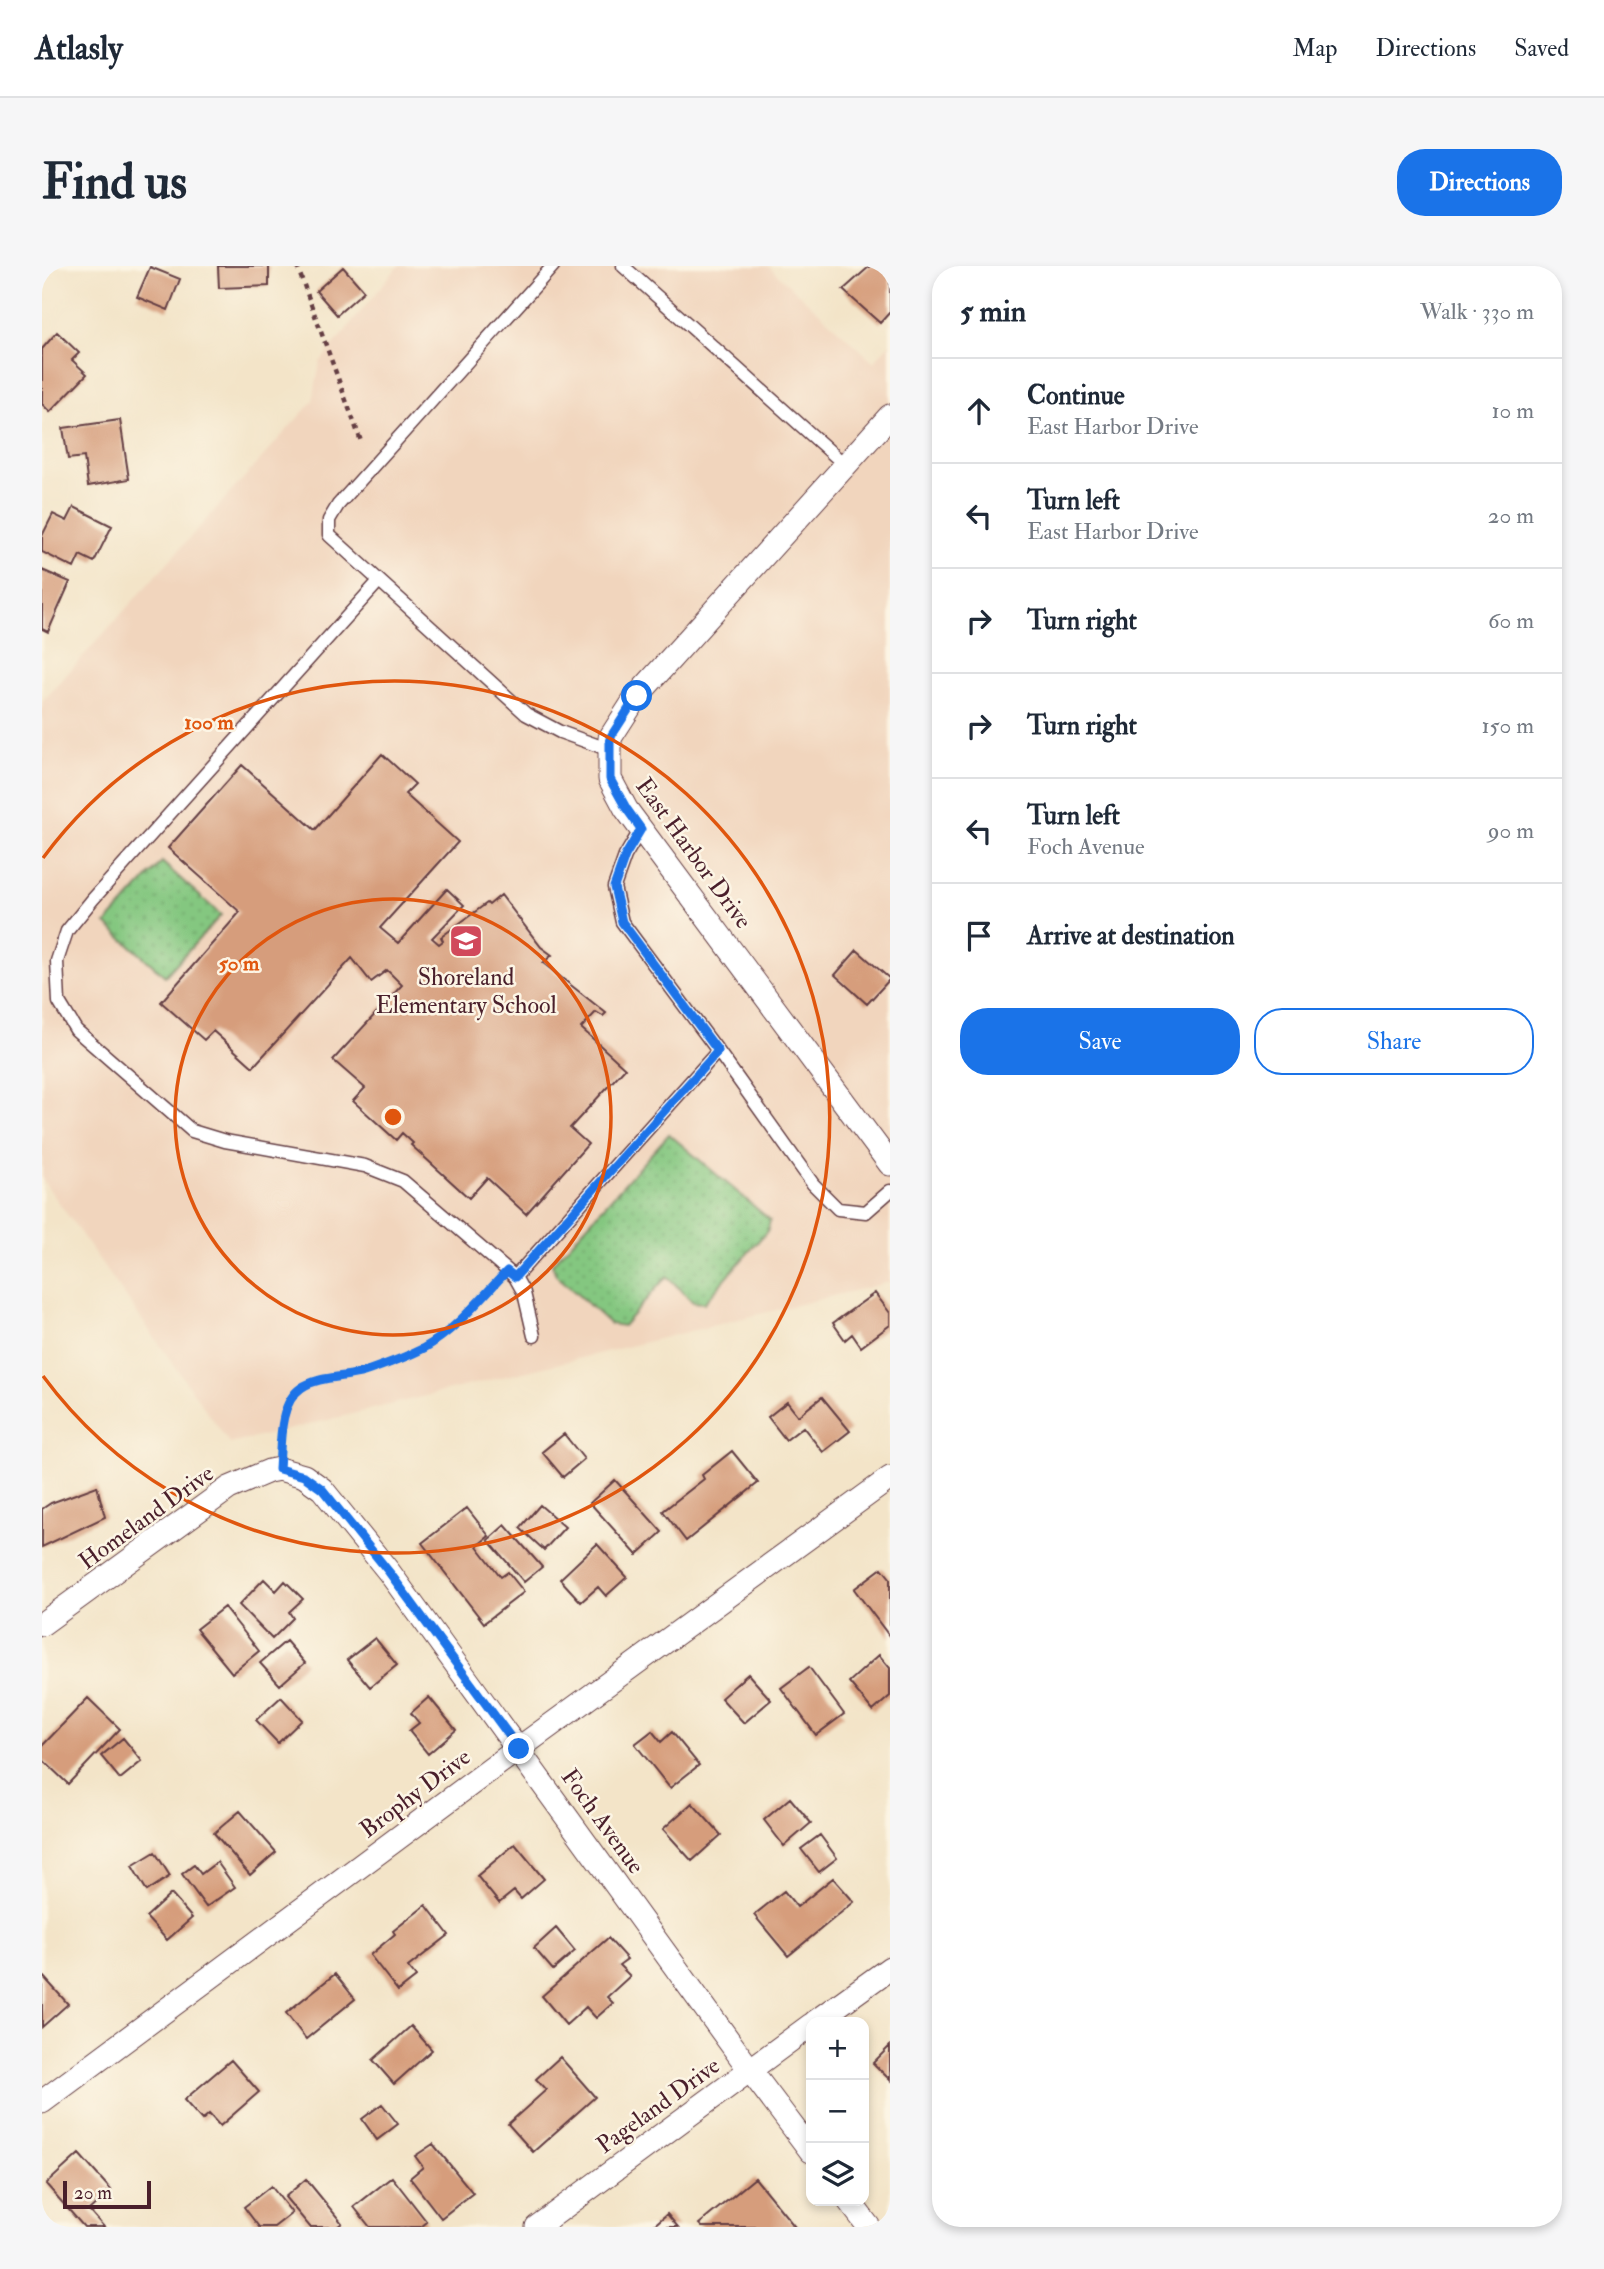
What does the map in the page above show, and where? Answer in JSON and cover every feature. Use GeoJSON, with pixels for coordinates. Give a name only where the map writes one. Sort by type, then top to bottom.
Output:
{"type":"FeatureCollection","features":[{"type":"Feature","properties":{"kind":"street","name":"East Harbor Drive"},"geometry":{"type":"LineString","coordinates":[[890,416],[637,696],[610,738],[610,779],[626,808],[890,1164]]}},
{"type":"Feature","properties":{"kind":"street","name":"Homeland Drive"},"geometry":{"type":"LineString","coordinates":[[42,1624],[229,1488],[257,1475],[284,1470]]}},
{"type":"Feature","properties":{"kind":"street","name":"Foch Avenue"},"geometry":{"type":"LineString","coordinates":[[284,1470],[304,1476],[322,1489],[389,1572],[806,2144]]}},
{"type":"Feature","properties":{"kind":"street","name":"Brophy Drive"},"geometry":{"type":"LineString","coordinates":[[42,2102],[890,1478]]}},
{"type":"Feature","properties":{"kind":"street","name":"Pageland Drive"},"geometry":{"type":"LineString","coordinates":[[823,2017],[890,1968]]}},
{"type":"Feature","properties":{"kind":"street","name":"Pageland Drive"},"geometry":{"type":"LineString","coordinates":[[537,2227],[806,2029]]}},
{"type":"Feature","properties":{"kind":"street"},"geometry":{"type":"LineString","coordinates":[[853,2206],[869,2227]]}},
{"type":"Feature","properties":{"kind":"lane"},"geometry":{"type":"LineString","coordinates":[[553,266],[338,505],[329,520],[329,535],[526,714],[561,732],[610,750]]}},
{"type":"Feature","properties":{"kind":"lane"},"geometry":{"type":"LineString","coordinates":[[623,266],[845,465]]}},
{"type":"Feature","properties":{"kind":"lane"},"geometry":{"type":"LineString","coordinates":[[379,581],[67,931],[57,961],[59,1002],[76,1030],[192,1130],[225,1141],[365,1166],[402,1181],[511,1274],[524,1293],[534,1336]]}},
{"type":"Feature","properties":{"kind":"lane"},"geometry":{"type":"LineString","coordinates":[[641,829],[625,856],[614,887],[622,922],[813,1184],[838,1209],[866,1212],[890,1191]]}},
{"type":"Feature","properties":{"kind":"lane"},"geometry":{"type":"LineString","coordinates":[[511,1274],[718,1051]]}},
{"type":"Feature","properties":{"kind":"path"},"geometry":{"type":"LineString","coordinates":[[297,266],[362,444]]}},
{"type":"Feature","properties":{"kind":"path"},"geometry":{"type":"LineString","coordinates":[[284,1470],[283,1422],[289,1404],[300,1388],[318,1381],[361,1373],[425,1347],[456,1324],[511,1274]]}},
{"type":"Feature","properties":{"kind":"shaded area","name":"Shoreland Elementary School"},"geometry":{"type":"Polygon","coordinates":[[[398,266],[768,266],[874,362],[890,343],[890,1282],[230,1444],[42,1179],[42,702],[313,401],[320,362],[398,266]]]}},
{"type":"Feature","properties":{"kind":"green space"},"geometry":{"type":"Polygon","coordinates":[[[162,862],[221,915],[165,976],[106,924],[162,862]]]}},
{"type":"Feature","properties":{"kind":"green space"},"geometry":{"type":"Polygon","coordinates":[[[669,1134],[770,1220],[768,1230],[704,1303],[693,1302],[667,1276],[623,1326],[610,1324],[556,1275],[552,1264],[669,1134]]]}},
{"type":"Feature","properties":{"kind":"building"},"geometry":{"type":"Polygon","coordinates":[[[218,266],[269,266],[269,286],[219,288],[218,266]]]}},
{"type":"Feature","properties":{"kind":"building"},"geometry":{"type":"Polygon","coordinates":[[[870,266],[890,266],[890,312],[880,323],[843,290],[870,266]]]}},
{"type":"Feature","properties":{"kind":"building"},"geometry":{"type":"Polygon","coordinates":[[[150,267],[180,279],[168,310],[137,297],[150,267]]]}},
{"type":"Feature","properties":{"kind":"building"},"geometry":{"type":"Polygon","coordinates":[[[343,267],[364,291],[337,315],[316,291],[343,267]]]}},
{"type":"Feature","properties":{"kind":"building"},"geometry":{"type":"Polygon","coordinates":[[[57,332],[79,353],[72,360],[87,374],[50,412],[42,404],[42,349],[57,332]]]}},
{"type":"Feature","properties":{"kind":"building"},"geometry":{"type":"Polygon","coordinates":[[[120,420],[129,479],[88,486],[84,457],[68,459],[63,428],[120,420]]]}},
{"type":"Feature","properties":{"kind":"building"},"geometry":{"type":"Polygon","coordinates":[[[74,507],[112,526],[94,562],[80,555],[74,568],[42,552],[42,536],[53,514],[67,521],[74,507]]]}},
{"type":"Feature","properties":{"kind":"building"},"geometry":{"type":"Polygon","coordinates":[[[42,570],[70,582],[48,632],[42,629],[42,570]]]}},
{"type":"Feature","properties":{"kind":"building"},"geometry":{"type":"Polygon","coordinates":[[[382,754],[415,784],[405,794],[458,842],[380,928],[398,943],[447,889],[464,905],[432,938],[439,944],[443,941],[441,937],[501,895],[541,947],[552,955],[543,963],[606,1013],[603,1016],[596,1012],[581,1028],[625,1068],[570,1128],[588,1144],[526,1214],[487,1178],[469,1198],[411,1145],[413,1143],[402,1133],[396,1140],[353,1101],[365,1088],[333,1060],[402,985],[387,970],[371,982],[352,958],[253,1067],[213,1031],[204,1040],[161,1002],[240,912],[168,848],[242,765],[315,830],[382,754]]]}},
{"type":"Feature","properties":{"kind":"building"},"geometry":{"type":"Polygon","coordinates":[[[857,950],[890,979],[867,1004],[835,975],[857,950]]]}},
{"type":"Feature","properties":{"kind":"building"},"geometry":{"type":"Polygon","coordinates":[[[875,1293],[890,1313],[890,1325],[861,1347],[852,1334],[845,1340],[833,1323],[875,1293]]]}},
{"type":"Feature","properties":{"kind":"building"},"geometry":{"type":"Polygon","coordinates":[[[822,1397],[850,1431],[823,1452],[803,1427],[786,1440],[768,1417],[787,1402],[798,1416],[822,1397]]]}},
{"type":"Feature","properties":{"kind":"building"},"geometry":{"type":"Polygon","coordinates":[[[564,1434],[584,1459],[563,1477],[542,1452],[564,1434]]]}},
{"type":"Feature","properties":{"kind":"building"},"geometry":{"type":"Polygon","coordinates":[[[732,1451],[758,1483],[686,1541],[663,1511],[704,1479],[702,1475],[732,1451]]]}},
{"type":"Feature","properties":{"kind":"building"},"geometry":{"type":"Polygon","coordinates":[[[615,1480],[662,1532],[637,1555],[590,1503],[615,1480]]]}},
{"type":"Feature","properties":{"kind":"building"},"geometry":{"type":"Polygon","coordinates":[[[97,1486],[105,1517],[42,1547],[42,1509],[97,1486]]]}},
{"type":"Feature","properties":{"kind":"building"},"geometry":{"type":"Polygon","coordinates":[[[540,1505],[565,1527],[544,1550],[520,1528],[540,1505]]]}},
{"type":"Feature","properties":{"kind":"building"},"geometry":{"type":"Polygon","coordinates":[[[467,1508],[489,1536],[477,1546],[501,1577],[508,1572],[524,1592],[484,1623],[422,1543],[467,1508]]]}},
{"type":"Feature","properties":{"kind":"building"},"geometry":{"type":"Polygon","coordinates":[[[505,1525],[542,1567],[524,1582],[488,1540],[505,1525]]]}},
{"type":"Feature","properties":{"kind":"building"},"geometry":{"type":"Polygon","coordinates":[[[597,1544],[627,1577],[606,1596],[598,1587],[581,1602],[560,1579],[597,1544]]]}},
{"type":"Feature","properties":{"kind":"building"},"geometry":{"type":"Polygon","coordinates":[[[882,1568],[890,1578],[890,1637],[854,1589],[882,1568]]]}},
{"type":"Feature","properties":{"kind":"building"},"geometry":{"type":"Polygon","coordinates":[[[264,1579],[276,1591],[285,1581],[303,1599],[289,1612],[293,1618],[272,1639],[239,1605],[264,1579]]]}},
{"type":"Feature","properties":{"kind":"building"},"geometry":{"type":"Polygon","coordinates":[[[224,1607],[259,1651],[232,1673],[196,1629],[224,1607]]]}},
{"type":"Feature","properties":{"kind":"building"},"geometry":{"type":"Polygon","coordinates":[[[375,1638],[397,1665],[370,1687],[347,1660],[375,1638]]]}},
{"type":"Feature","properties":{"kind":"building"},"geometry":{"type":"Polygon","coordinates":[[[286,1641],[305,1663],[280,1685],[260,1663],[286,1641]]]}},
{"type":"Feature","properties":{"kind":"building"},"geometry":{"type":"Polygon","coordinates":[[[879,1655],[890,1668],[890,1696],[873,1711],[849,1682],[879,1655]]]}},
{"type":"Feature","properties":{"kind":"building"},"geometry":{"type":"Polygon","coordinates":[[[809,1667],[844,1714],[816,1735],[781,1688],[809,1667]]]}},
{"type":"Feature","properties":{"kind":"building"},"geometry":{"type":"Polygon","coordinates":[[[748,1674],[771,1700],[744,1723],[721,1698],[748,1674]]]}},
{"type":"Feature","properties":{"kind":"building"},"geometry":{"type":"Polygon","coordinates":[[[281,1697],[302,1720],[278,1743],[256,1720],[281,1697]]]}},
{"type":"Feature","properties":{"kind":"building"},"geometry":{"type":"Polygon","coordinates":[[[429,1697],[456,1730],[428,1754],[409,1731],[419,1723],[411,1713],[429,1697]]]}},
{"type":"Feature","properties":{"kind":"building"},"geometry":{"type":"Polygon","coordinates":[[[88,1698],[120,1729],[68,1784],[42,1759],[42,1746],[88,1698]]]}},
{"type":"Feature","properties":{"kind":"building"},"geometry":{"type":"Polygon","coordinates":[[[652,1731],[661,1742],[672,1732],[699,1765],[670,1788],[635,1744],[652,1731]]]}},
{"type":"Feature","properties":{"kind":"building"},"geometry":{"type":"Polygon","coordinates":[[[123,1738],[142,1761],[120,1779],[101,1756],[123,1738]]]}},
{"type":"Feature","properties":{"kind":"building"},"geometry":{"type":"Polygon","coordinates":[[[790,1798],[811,1823],[784,1846],[764,1820],[790,1798]]]}},
{"type":"Feature","properties":{"kind":"building"},"geometry":{"type":"Polygon","coordinates":[[[692,1803],[721,1835],[692,1861],[663,1829],[692,1803]]]}},
{"type":"Feature","properties":{"kind":"building"},"geometry":{"type":"Polygon","coordinates":[[[240,1811],[276,1852],[250,1875],[214,1833],[240,1811]]]}},
{"type":"Feature","properties":{"kind":"building"},"geometry":{"type":"Polygon","coordinates":[[[820,1835],[837,1858],[819,1872],[801,1849],[820,1835]]]}},
{"type":"Feature","properties":{"kind":"building"},"geometry":{"type":"Polygon","coordinates":[[[515,1844],[544,1879],[521,1899],[514,1891],[499,1903],[477,1876],[515,1844]]]}},
{"type":"Feature","properties":{"kind":"building"},"geometry":{"type":"Polygon","coordinates":[[[155,1852],[170,1876],[147,1891],[132,1866],[155,1852]]]}},
{"type":"Feature","properties":{"kind":"building"},"geometry":{"type":"Polygon","coordinates":[[[217,1862],[235,1887],[206,1907],[182,1874],[194,1865],[201,1874],[217,1862]]]}},
{"type":"Feature","properties":{"kind":"building"},"geometry":{"type":"Polygon","coordinates":[[[833,1878],[854,1902],[788,1956],[754,1915],[784,1891],[797,1907],[833,1878]]]}},
{"type":"Feature","properties":{"kind":"building"},"geometry":{"type":"Polygon","coordinates":[[[171,1894],[192,1918],[167,1940],[146,1917],[171,1894]]]}},
{"type":"Feature","properties":{"kind":"building"},"geometry":{"type":"Polygon","coordinates":[[[426,1905],[449,1935],[408,1967],[416,1977],[398,1991],[370,1955],[395,1934],[393,1931],[426,1905]]]}},
{"type":"Feature","properties":{"kind":"building"},"geometry":{"type":"Polygon","coordinates":[[[556,1928],[575,1951],[553,1970],[534,1948],[556,1928]]]}},
{"type":"Feature","properties":{"kind":"building"},"geometry":{"type":"Polygon","coordinates":[[[608,1938],[627,1959],[619,1965],[630,1976],[607,1997],[613,2003],[596,2018],[586,2007],[566,2025],[542,1996],[608,1938]]]}},
{"type":"Feature","properties":{"kind":"building"},"geometry":{"type":"Polygon","coordinates":[[[335,1974],[355,1999],[306,2039],[286,2013],[335,1974]]]}},
{"type":"Feature","properties":{"kind":"building"},"geometry":{"type":"Polygon","coordinates":[[[42,1975],[68,2004],[42,2027],[42,1975]]]}},
{"type":"Feature","properties":{"kind":"building"},"geometry":{"type":"Polygon","coordinates":[[[411,2026],[432,2050],[394,2084],[373,2060],[411,2026]]]}},
{"type":"Feature","properties":{"kind":"building"},"geometry":{"type":"Polygon","coordinates":[[[890,2046],[890,2080],[873,2063],[890,2046]]]}},
{"type":"Feature","properties":{"kind":"building"},"geometry":{"type":"Polygon","coordinates":[[[560,2057],[595,2097],[533,2152],[508,2124],[546,2090],[536,2079],[560,2057]]]}},
{"type":"Feature","properties":{"kind":"building"},"geometry":{"type":"Polygon","coordinates":[[[231,2060],[259,2092],[220,2126],[209,2114],[202,2120],[184,2100],[231,2060]]]}},
{"type":"Feature","properties":{"kind":"building"},"geometry":{"type":"Polygon","coordinates":[[[382,2104],[398,2124],[377,2140],[362,2119],[382,2104]]]}},
{"type":"Feature","properties":{"kind":"building"},"geometry":{"type":"Polygon","coordinates":[[[433,2144],[473,2193],[441,2218],[410,2178],[423,2167],[415,2156],[433,2144]]]}},
{"type":"Feature","properties":{"kind":"building"},"geometry":{"type":"Polygon","coordinates":[[[79,2154],[111,2190],[89,2210],[104,2227],[84,2227],[46,2184],[79,2154]]]}},
{"type":"Feature","properties":{"kind":"building"},"geometry":{"type":"Polygon","coordinates":[[[392,2177],[427,2222],[421,2227],[370,2227],[354,2207],[392,2177]]]}},
{"type":"Feature","properties":{"kind":"building"},"geometry":{"type":"Polygon","coordinates":[[[755,2178],[795,2227],[702,2227],[699,2224],[755,2178]]]}},
{"type":"Feature","properties":{"kind":"building"},"geometry":{"type":"Polygon","coordinates":[[[306,2179],[342,2223],[337,2227],[310,2227],[285,2197],[306,2179]]]}},
{"type":"Feature","properties":{"kind":"building"},"geometry":{"type":"Polygon","coordinates":[[[271,2186],[292,2213],[274,2227],[259,2227],[244,2207],[271,2186]]]}},
{"type":"Feature","properties":{"kind":"building"},"geometry":{"type":"Polygon","coordinates":[[[667,2214],[678,2227],[652,2227],[667,2214]]]}},
{"type":"Feature","properties":{"kind":"place","name":"Shoreland Elementary School"},"geometry":{"type":"Point","coordinates":[466,941]}},
{"type":"Feature","properties":{"kind":"route"},"geometry":{"type":"LineString","coordinates":[[519,1749],[389,1572],[322,1489],[304,1476],[279,1469],[283,1422],[289,1404],[300,1388],[318,1381],[361,1373],[425,1347],[456,1324],[507,1271],[515,1277],[718,1051],[622,922],[614,887],[625,856],[641,829],[610,779],[610,738],[637,696]]}}]}
